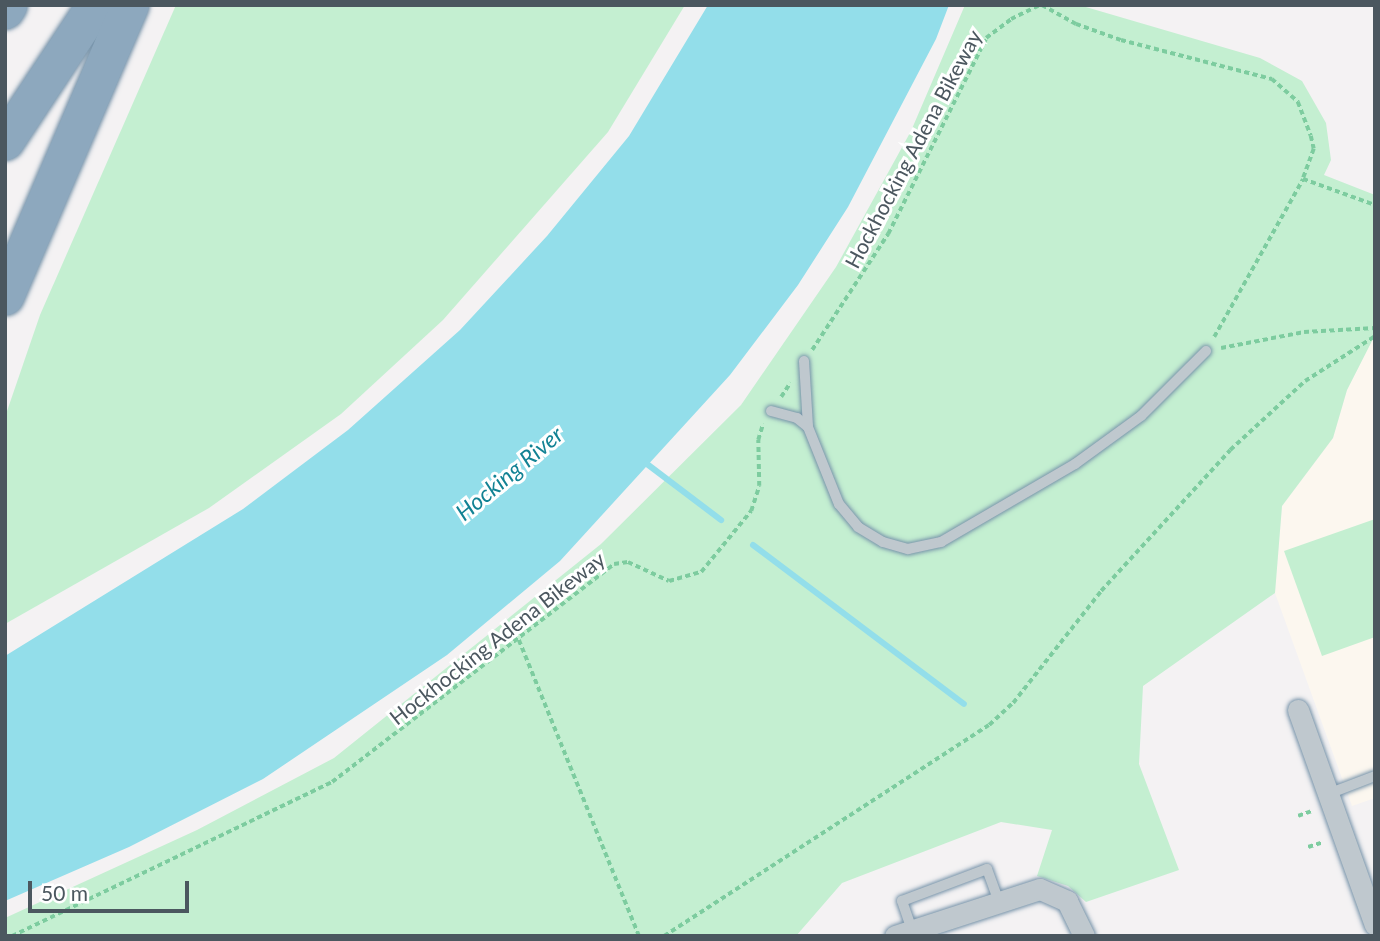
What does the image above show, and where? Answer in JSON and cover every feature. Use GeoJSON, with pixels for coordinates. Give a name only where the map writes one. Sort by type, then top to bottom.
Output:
{"type":"FeatureCollection","features":[{"type":"Feature","properties":{"kind":"highway"},"geometry":{"type":"LineString","coordinates":[[5,10],[8,5]]}},
{"type":"Feature","properties":{"kind":"highway"},"geometry":{"type":"LineString","coordinates":[[16,127],[73,5]]}},
{"type":"Feature","properties":{"kind":"highway"},"geometry":{"type":"LineString","coordinates":[[16,127],[95,5]]}},
{"type":"Feature","properties":{"kind":"highway"},"geometry":{"type":"LineString","coordinates":[[5,296],[130,5]]}},
{"type":"Feature","properties":{"kind":"street"},"geometry":{"type":"LineString","coordinates":[[1298,710],[1375,925]]}},
{"type":"Feature","properties":{"kind":"street"},"geometry":{"type":"LineString","coordinates":[[904,933],[1023,891],[1053,893],[1075,911],[1084,936]]}},
{"type":"Feature","properties":{"kind":"lane"},"geometry":{"type":"LineString","coordinates":[[804,361],[808,427],[834,496],[858,527],[883,542],[924,548],[1064,470],[1121,432],[1170,391],[1206,351]]}},
{"type":"Feature","properties":{"kind":"lane"},"geometry":{"type":"LineString","coordinates":[[771,411],[797,418],[808,427]]}},
{"type":"Feature","properties":{"kind":"lane"},"geometry":{"type":"LineString","coordinates":[[1328,793],[1375,776]]}},
{"type":"Feature","properties":{"kind":"lane"},"geometry":{"type":"LineString","coordinates":[[904,933],[902,901],[987,869],[998,900]]}},
{"type":"Feature","properties":{"kind":"path"},"geometry":{"type":"LineString","coordinates":[[1041,5],[1076,24],[1121,40],[1272,79],[1298,102],[1311,136],[1311,164],[1206,351]]}},
{"type":"Feature","properties":{"kind":"path","name":"Hockhocking Adena Bikeway"},"geometry":{"type":"LineString","coordinates":[[12,936],[332,782],[614,564],[628,562],[669,581],[679,581],[712,562],[751,511],[761,477],[759,430],[888,234],[986,38],[1011,19],[1041,5]]}},
{"type":"Feature","properties":{"kind":"path"},"geometry":{"type":"LineString","coordinates":[[1303,180],[1375,205]]}},
{"type":"Feature","properties":{"kind":"path"},"geometry":{"type":"LineString","coordinates":[[1206,351],[1304,332],[1375,328]]}},
{"type":"Feature","properties":{"kind":"path"},"geometry":{"type":"LineString","coordinates":[[664,936],[989,725],[1013,703],[1101,591],[1230,450],[1305,381],[1375,336]]}},
{"type":"Feature","properties":{"kind":"path"},"geometry":{"type":"LineString","coordinates":[[519,640],[639,936]]}},
{"type":"Feature","properties":{"kind":"shaded area"},"geometry":{"type":"Polygon","coordinates":[[[1375,335],[1375,798],[1352,806],[1275,593],[1282,506],[1333,438],[1347,390],[1375,335]]]}},
{"type":"Feature","properties":{"kind":"green space"},"geometry":{"type":"Polygon","coordinates":[[[176,5],[685,5],[608,132],[443,320],[341,414],[209,508],[5,624],[5,417],[40,315],[176,5]]]}},
{"type":"Feature","properties":{"kind":"green space"},"geometry":{"type":"Polygon","coordinates":[[[965,5],[1079,5],[1260,58],[1302,81],[1326,123],[1331,160],[1324,175],[1375,195],[1375,335],[1347,390],[1333,438],[1282,506],[1275,593],[1143,686],[1139,764],[1179,870],[1086,902],[1068,886],[1037,876],[1052,830],[1001,822],[842,883],[796,936],[7,936],[5,918],[197,830],[334,758],[601,544],[741,405],[836,267],[911,131],[965,5]]]}},
{"type":"Feature","properties":{"kind":"green space"},"geometry":{"type":"Polygon","coordinates":[[[1375,519],[1375,637],[1322,656],[1284,551],[1375,519]]]}},
{"type":"Feature","properties":{"kind":"water","name":"Hocking River"},"geometry":{"type":"Polygon","coordinates":[[[708,5],[949,5],[936,39],[848,207],[798,285],[730,375],[560,561],[447,655],[263,779],[129,847],[5,901],[5,656],[243,509],[348,430],[460,330],[547,236],[629,136],[708,5]]]}},
{"type":"Feature","properties":{"kind":"waterway"},"geometry":{"type":"LineString","coordinates":[[647,464],[721,520]]}},
{"type":"Feature","properties":{"kind":"waterway"},"geometry":{"type":"LineString","coordinates":[[753,545],[964,704]]}}]}
